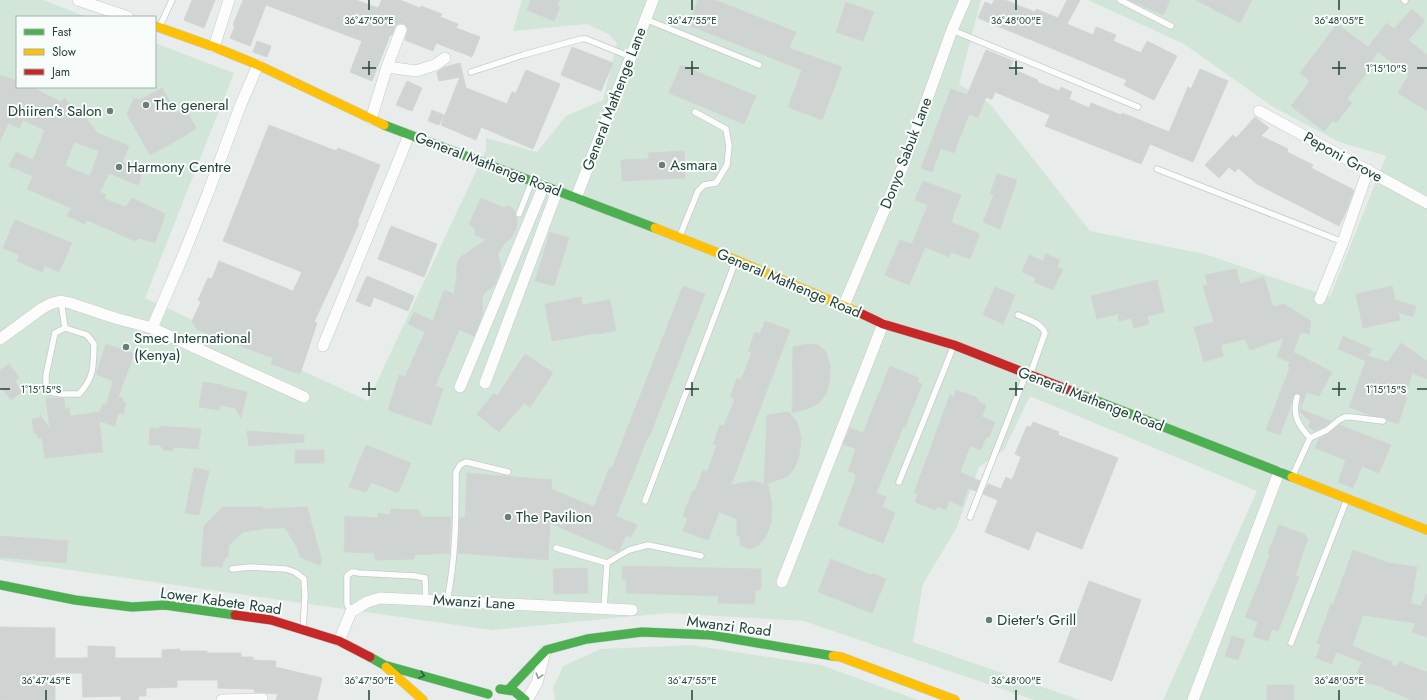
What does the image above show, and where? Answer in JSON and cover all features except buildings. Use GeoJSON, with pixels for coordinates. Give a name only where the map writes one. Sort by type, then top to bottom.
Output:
{"type":"FeatureCollection","features":[{"type":"Feature","properties":{"kind":"street"},"geometry":{"type":"LineString","coordinates":[[78,0],[125,16]]}},
{"type":"Feature","properties":{"kind":"street"},"geometry":{"type":"LineString","coordinates":[[214,47],[229,0]]}},
{"type":"Feature","properties":{"kind":"street","name":"General Mathenge Lane"},"geometry":{"type":"LineString","coordinates":[[576,198],[653,0]]}},
{"type":"Feature","properties":{"kind":"street","name":"Donyo Sabuk Lane"},"geometry":{"type":"LineString","coordinates":[[844,305],[903,166],[952,30],[965,0]]}},
{"type":"Feature","properties":{"kind":"street","name":"General Mathenge Road"},"geometry":{"type":"LineString","coordinates":[[157,27],[214,47],[258,65],[370,119],[409,135],[544,185],[736,260],[844,305],[883,324],[954,345],[1427,530]]}},
{"type":"Feature","properties":{"kind":"street"},"geometry":{"type":"LineString","coordinates":[[370,119],[401,30]]}},
{"type":"Feature","properties":{"kind":"street"},"geometry":{"type":"LineString","coordinates":[[387,67],[416,71],[435,65],[444,58]]}},
{"type":"Feature","properties":{"kind":"street"},"geometry":{"type":"LineString","coordinates":[[152,328],[205,200],[241,104],[258,65]]}},
{"type":"Feature","properties":{"kind":"street","name":"Peponi Grove"},"geometry":{"type":"LineString","coordinates":[[1259,111],[1427,203]]}},
{"type":"Feature","properties":{"kind":"street"},"geometry":{"type":"LineString","coordinates":[[323,346],[409,135]]}},
{"type":"Feature","properties":{"kind":"street"},"geometry":{"type":"LineString","coordinates":[[1320,299],[1343,242],[1368,170]]}},
{"type":"Feature","properties":{"kind":"street"},"geometry":{"type":"LineString","coordinates":[[460,387],[544,185]]}},
{"type":"Feature","properties":{"kind":"street"},"geometry":{"type":"LineString","coordinates":[[485,383],[557,191]]}},
{"type":"Feature","properties":{"kind":"street"},"geometry":{"type":"LineString","coordinates":[[0,339],[41,309],[50,304],[61,301],[114,318],[152,328],[304,397]]}},
{"type":"Feature","properties":{"kind":"street"},"geometry":{"type":"LineString","coordinates":[[782,582],[883,324]]}},
{"type":"Feature","properties":{"kind":"street"},"geometry":{"type":"LineString","coordinates":[[1193,700],[1279,472]]}},
{"type":"Feature","properties":{"kind":"street","name":"Lower Kabete Road"},"geometry":{"type":"LineString","coordinates":[[0,585],[75,600],[132,607],[165,605],[271,620],[339,641],[384,665],[427,676],[486,697]]}},
{"type":"Feature","properties":{"kind":"street","name":"Mwanzi Lane"},"geometry":{"type":"LineString","coordinates":[[351,612],[367,602],[380,598],[632,610]]}},
{"type":"Feature","properties":{"kind":"street"},"geometry":{"type":"LineString","coordinates":[[339,641],[351,612]]}},
{"type":"Feature","properties":{"kind":"street","name":"Mwanzi Road"},"geometry":{"type":"LineString","coordinates":[[546,650],[587,639],[642,632],[711,635],[841,657],[955,700]]}},
{"type":"Feature","properties":{"kind":"street"},"geometry":{"type":"LineString","coordinates":[[509,689],[546,650]]}},
{"type":"Feature","properties":{"kind":"street"},"geometry":{"type":"LineString","coordinates":[[486,697],[499,689],[509,689],[516,691],[526,700],[537,683],[546,650]]}},
{"type":"Feature","properties":{"kind":"street","name":"Lower Kabete Road"},"geometry":{"type":"LineString","coordinates":[[384,665],[423,700]]}},
{"type":"Feature","properties":{"kind":"street"},"geometry":{"type":"LineString","coordinates":[[222,700],[262,699]]}},
{"type":"Feature","properties":{"kind":"lane"},"geometry":{"type":"LineString","coordinates":[[157,27],[172,0]]}},
{"type":"Feature","properties":{"kind":"lane"},"geometry":{"type":"LineString","coordinates":[[1120,0],[1171,26]]}},
{"type":"Feature","properties":{"kind":"lane"},"geometry":{"type":"LineString","coordinates":[[645,19],[759,65]]}},
{"type":"Feature","properties":{"kind":"lane"},"geometry":{"type":"LineString","coordinates":[[952,30],[1138,107]]}},
{"type":"Feature","properties":{"kind":"lane"},"geometry":{"type":"LineString","coordinates":[[471,72],[523,55],[581,39],[586,39],[631,56]]}},
{"type":"Feature","properties":{"kind":"lane"},"geometry":{"type":"LineString","coordinates":[[679,238],[698,191],[704,185],[716,183],[727,165],[729,146],[726,129],[695,112]]}},
{"type":"Feature","properties":{"kind":"lane"},"geometry":{"type":"LineString","coordinates":[[1157,169],[1343,242]]}},
{"type":"Feature","properties":{"kind":"lane"},"geometry":{"type":"LineString","coordinates":[[518,214],[532,181]]}},
{"type":"Feature","properties":{"kind":"lane"},"geometry":{"type":"LineString","coordinates":[[645,501],[736,260]]}},
{"type":"Feature","properties":{"kind":"lane"},"geometry":{"type":"LineString","coordinates":[[61,301],[65,328]]}},
{"type":"Feature","properties":{"kind":"lane"},"geometry":{"type":"LineString","coordinates":[[970,517],[1045,333],[1043,328],[1039,325],[1018,315]]}},
{"type":"Feature","properties":{"kind":"lane"},"geometry":{"type":"LineString","coordinates":[[65,328],[87,335],[94,344],[92,372],[88,384],[79,394],[49,392],[46,386],[46,375],[54,333],[65,328]]}},
{"type":"Feature","properties":{"kind":"lane"},"geometry":{"type":"LineString","coordinates":[[898,482],[954,345]]}},
{"type":"Feature","properties":{"kind":"lane"},"geometry":{"type":"LineString","coordinates":[[1297,397],[1295,414],[1302,429],[1310,438]]}},
{"type":"Feature","properties":{"kind":"lane"},"geometry":{"type":"LineString","coordinates":[[1292,477],[1310,438],[1327,430],[1345,417],[1383,421]]}},
{"type":"Feature","properties":{"kind":"lane"},"geometry":{"type":"LineString","coordinates":[[447,601],[452,576],[456,524],[456,472],[460,465],[466,462],[508,472]]}},
{"type":"Feature","properties":{"kind":"lane"},"geometry":{"type":"LineString","coordinates":[[1291,643],[1347,499]]}},
{"type":"Feature","properties":{"kind":"lane"},"geometry":{"type":"LineString","coordinates":[[556,548],[607,563],[629,550],[648,545],[701,556]]}},
{"type":"Feature","properties":{"kind":"lane"},"geometry":{"type":"LineString","coordinates":[[604,608],[607,563]]}},
{"type":"Feature","properties":{"kind":"lane"},"geometry":{"type":"LineString","coordinates":[[232,569],[250,567],[286,569],[295,572],[304,579],[305,596],[303,629]]}},
{"type":"Feature","properties":{"kind":"lane"},"geometry":{"type":"LineString","coordinates":[[351,612],[348,604],[348,576],[351,572],[358,574],[408,575],[425,578],[426,600]]}},
{"type":"Feature","properties":{"kind":"green space"},"geometry":{"type":"Polygon","coordinates":[[[0,0],[43,0],[84,16],[16,16],[16,88],[156,88],[156,43],[234,73],[145,298],[368,401],[486,150],[486,138],[537,152],[566,116],[603,100],[617,43],[608,34],[587,24],[513,31],[522,0],[981,0],[959,84],[990,104],[1090,231],[1205,254],[1330,297],[1386,156],[1339,142],[1273,107],[1184,44],[1088,0],[1427,0],[1427,700],[1163,700],[1257,491],[1030,396],[1004,450],[979,467],[956,529],[923,584],[913,642],[1080,700],[1034,700],[804,621],[667,613],[492,630],[0,560],[0,0]]]}},
{"type":"Feature","properties":{"kind":"green space"},"geometry":{"type":"Polygon","coordinates":[[[691,645],[821,665],[918,700],[555,700],[553,688],[563,666],[601,649],[691,645]]]}},
{"type":"Feature","properties":{"kind":"traffic: fast"},"geometry":{"type":"LineString","coordinates":[[384,125],[655,228]]}},
{"type":"Feature","properties":{"kind":"traffic: fast"},"geometry":{"type":"LineString","coordinates":[[1074,392],[1292,477]]}},
{"type":"Feature","properties":{"kind":"traffic: fast"},"geometry":{"type":"LineString","coordinates":[[0,585],[75,600],[132,607],[165,605],[235,615]]}},
{"type":"Feature","properties":{"kind":"traffic: fast"},"geometry":{"type":"LineString","coordinates":[[509,689],[546,650],[587,639],[642,632],[711,635],[833,656]]}},
{"type":"Feature","properties":{"kind":"traffic: fast"},"geometry":{"type":"LineString","coordinates":[[370,657],[384,665],[488,694]]}},
{"type":"Feature","properties":{"kind":"traffic: fast"},"geometry":{"type":"LineString","coordinates":[[500,689],[514,691],[525,700]]}},
{"type":"Feature","properties":{"kind":"traffic: slow"},"geometry":{"type":"LineString","coordinates":[[156,26],[214,47],[258,65],[384,125]]}},
{"type":"Feature","properties":{"kind":"traffic: slow"},"geometry":{"type":"LineString","coordinates":[[655,228],[736,260],[862,314]]}},
{"type":"Feature","properties":{"kind":"traffic: slow"},"geometry":{"type":"LineString","coordinates":[[1292,477],[1427,530]]}},
{"type":"Feature","properties":{"kind":"traffic: slow"},"geometry":{"type":"LineString","coordinates":[[833,656],[841,657],[955,700]]}},
{"type":"Feature","properties":{"kind":"traffic: slow"},"geometry":{"type":"LineString","coordinates":[[386,667],[423,700]]}},
{"type":"Feature","properties":{"kind":"traffic: jam"},"geometry":{"type":"LineString","coordinates":[[862,314],[883,324],[954,345],[1074,392]]}},
{"type":"Feature","properties":{"kind":"traffic: jam"},"geometry":{"type":"LineString","coordinates":[[235,615],[271,620],[339,641],[370,657]]}},
{"type":"Feature","properties":{"kind":"place","name":"The general"},"geometry":{"type":"Point","coordinates":[146,105]}},
{"type":"Feature","properties":{"kind":"place","name":"Dhiiren's Salon"},"geometry":{"type":"Point","coordinates":[110,111]}},
{"type":"Feature","properties":{"kind":"place","name":"Asmara"},"geometry":{"type":"Point","coordinates":[662,165]}},
{"type":"Feature","properties":{"kind":"place","name":"Harmony Centre"},"geometry":{"type":"Point","coordinates":[119,167]}},
{"type":"Feature","properties":{"kind":"place","name":"Smec International (Kenya)"},"geometry":{"type":"Point","coordinates":[126,347]}},
{"type":"Feature","properties":{"kind":"place","name":"The Pavilion"},"geometry":{"type":"Point","coordinates":[508,517]}},
{"type":"Feature","properties":{"kind":"place","name":"Dieter's Grill"},"geometry":{"type":"Point","coordinates":[989,620]}}]}
